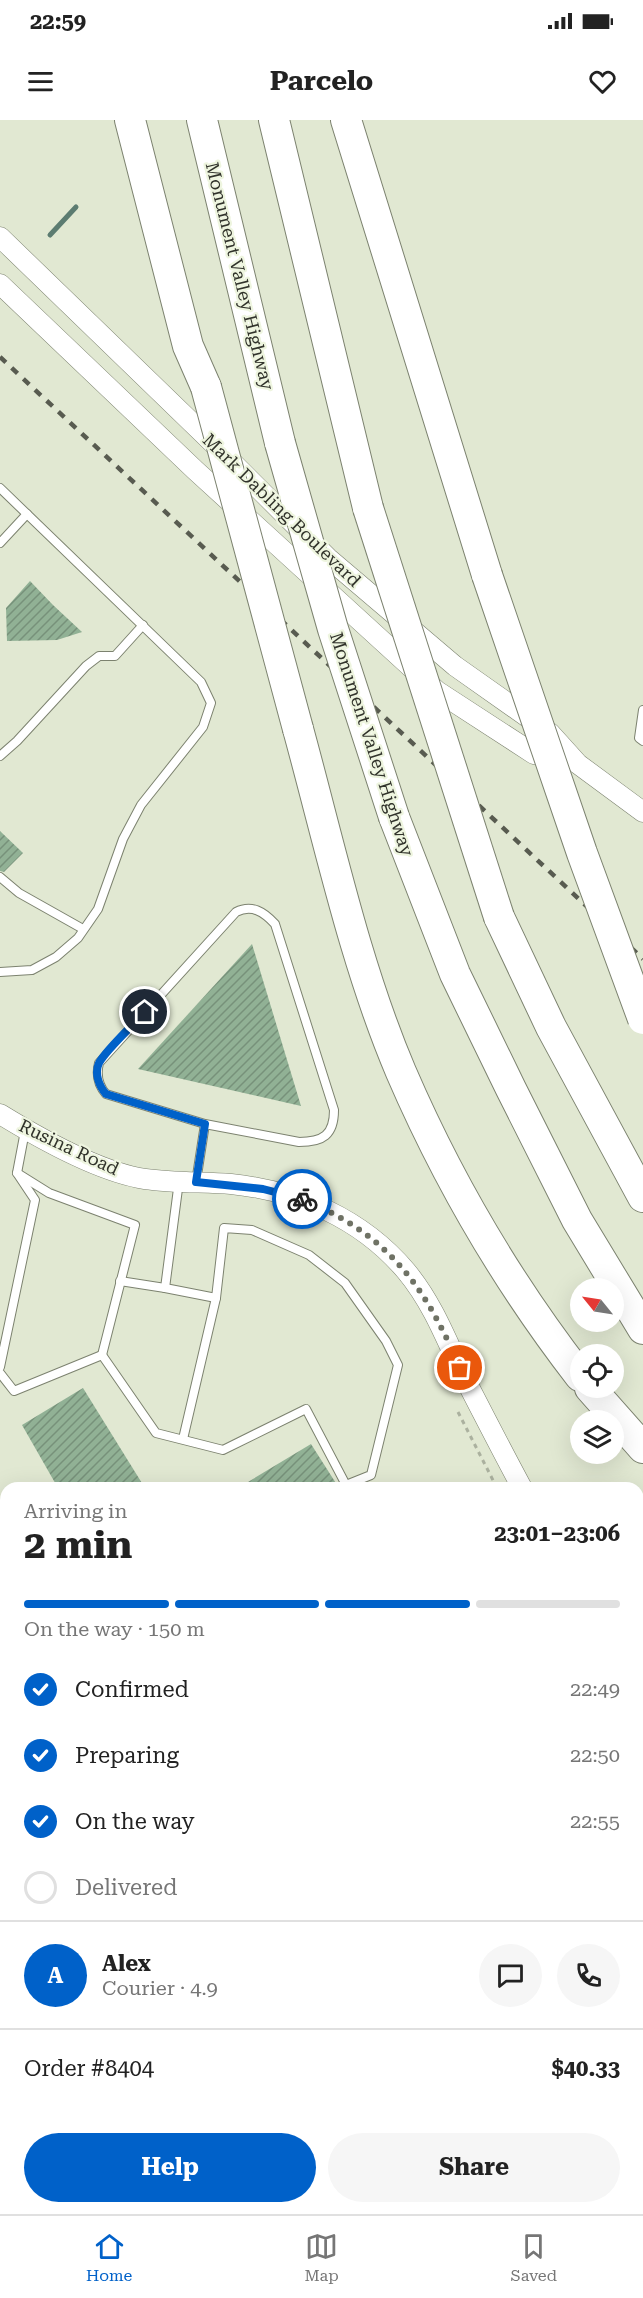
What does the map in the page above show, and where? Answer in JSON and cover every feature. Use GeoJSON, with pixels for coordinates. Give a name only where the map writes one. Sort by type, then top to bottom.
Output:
{"type":"FeatureCollection","features":[{"type":"Feature","properties":{"kind":"highway"},"geometry":{"type":"LineString","coordinates":[[130,120],[192,345],[206,387],[361,960],[401,1071],[443,1160],[488,1243],[542,1326],[570,1363]]}},
{"type":"Feature","properties":{"kind":"highway"},"geometry":{"type":"LineString","coordinates":[[152,120],[192,345]]}},
{"type":"Feature","properties":{"kind":"highway","name":"Monument Valley Highway"},"geometry":{"type":"LineString","coordinates":[[202,120],[280,442],[333,629],[394,817],[455,974],[577,1220],[643,1329]]}},
{"type":"Feature","properties":{"kind":"highway"},"geometry":{"type":"LineString","coordinates":[[274,120],[368,508],[499,917],[551,1027],[643,1197]]}},
{"type":"Feature","properties":{"kind":"highway"},"geometry":{"type":"LineString","coordinates":[[346,120],[487,575],[582,853],[643,1018]]}},
{"type":"Feature","properties":{"kind":"highway"},"geometry":{"type":"LineString","coordinates":[[599,1398],[643,1448]]}},
{"type":"Feature","properties":{"kind":"street","name":"Mark Dabling Boulevard"},"geometry":{"type":"LineString","coordinates":[[0,237],[201,431],[328,558],[455,666],[550,733],[578,764],[643,812]]}},
{"type":"Feature","properties":{"kind":"street","name":"Mark Dabling Boulevard"},"geometry":{"type":"LineString","coordinates":[[0,284],[195,470],[437,691],[534,754],[578,764]]}},
{"type":"Feature","properties":{"kind":"street","name":"Rusina Road"},"geometry":{"type":"LineString","coordinates":[[0,1114],[26,1130],[110,1169],[144,1179],[263,1189],[299,1198],[328,1210],[359,1228],[406,1271],[427,1300],[519,1482]]}},
{"type":"Feature","properties":{"kind":"lane"},"geometry":{"type":"LineString","coordinates":[[0,489],[201,681],[211,703],[203,727],[141,805],[123,839],[98,909],[78,938],[56,957],[32,970],[0,972]]}},
{"type":"Feature","properties":{"kind":"lane"},"geometry":{"type":"LineString","coordinates":[[0,543],[27,514]]}},
{"type":"Feature","properties":{"kind":"lane"},"geometry":{"type":"LineString","coordinates":[[0,756],[17,741],[86,666],[99,656],[115,656],[142,625]]}},
{"type":"Feature","properties":{"kind":"lane"},"geometry":{"type":"LineString","coordinates":[[643,710],[639,738],[643,741]]}},
{"type":"Feature","properties":{"kind":"lane"},"geometry":{"type":"LineString","coordinates":[[0,877],[19,893],[83,929]]}},
{"type":"Feature","properties":{"kind":"lane"},"geometry":{"type":"LineString","coordinates":[[242,909],[254,909],[265,913],[275,924],[334,1110],[334,1123],[331,1131],[313,1142],[299,1142],[205,1124],[106,1094],[100,1088],[97,1071],[99,1063],[236,912],[242,909]]}},
{"type":"Feature","properties":{"kind":"lane"},"geometry":{"type":"LineString","coordinates":[[165,1288],[187,1182],[205,1124]]}},
{"type":"Feature","properties":{"kind":"lane"},"geometry":{"type":"LineString","coordinates":[[0,1367],[34,1200],[17,1173],[26,1130]]}},
{"type":"Feature","properties":{"kind":"lane"},"geometry":{"type":"LineString","coordinates":[[17,1173],[50,1192],[135,1225],[102,1355],[156,1433],[223,1450],[306,1409],[344,1482]]}},
{"type":"Feature","properties":{"kind":"lane"},"geometry":{"type":"LineString","coordinates":[[183,1439],[216,1298],[224,1228],[252,1230],[309,1255],[345,1283],[386,1341],[398,1365],[371,1475],[354,1482]]}},
{"type":"Feature","properties":{"kind":"lane"},"geometry":{"type":"LineString","coordinates":[[120,1281],[216,1298]]}},
{"type":"Feature","properties":{"kind":"lane"},"geometry":{"type":"LineString","coordinates":[[0,1373],[14,1391],[102,1355]]}},
{"type":"Feature","properties":{"kind":"path"},"geometry":{"type":"LineString","coordinates":[[458,1412],[495,1482]]}},
{"type":"Feature","properties":{"kind":"building"},"geometry":{"type":"Polygon","coordinates":[[[30,581],[82,632],[57,640],[7,641],[6,608],[30,581]]]}},
{"type":"Feature","properties":{"kind":"building"},"geometry":{"type":"Polygon","coordinates":[[[0,831],[23,853],[4,872],[0,871],[0,831]]]}},
{"type":"Feature","properties":{"kind":"building"},"geometry":{"type":"Polygon","coordinates":[[[252,944],[301,1106],[138,1069],[252,944]]]}},
{"type":"Feature","properties":{"kind":"building"},"geometry":{"type":"Polygon","coordinates":[[[83,1388],[141,1482],[55,1482],[22,1425],[83,1388]]]}},
{"type":"Feature","properties":{"kind":"building"},"geometry":{"type":"Polygon","coordinates":[[[311,1444],[335,1482],[248,1482],[311,1444]]]}},
{"type":"Feature","properties":{"kind":"waterway"},"geometry":{"type":"LineString","coordinates":[[50,235],[76,207]]}},
{"type":"Feature","properties":{"kind":"railway"},"geometry":{"type":"LineString","coordinates":[[0,357],[643,959]]}},
{"type":"Feature","properties":{"kind":"way so far"},"geometry":{"type":"LineString","coordinates":[[302,1199],[328,1210],[359,1228],[406,1271],[427,1300],[460,1368]]}},
{"type":"Feature","properties":{"kind":"route"},"geometry":{"type":"LineString","coordinates":[[145,1012],[99,1063],[97,1071],[100,1088],[115,1098],[205,1124],[196,1182],[263,1189],[302,1199]]}}]}
